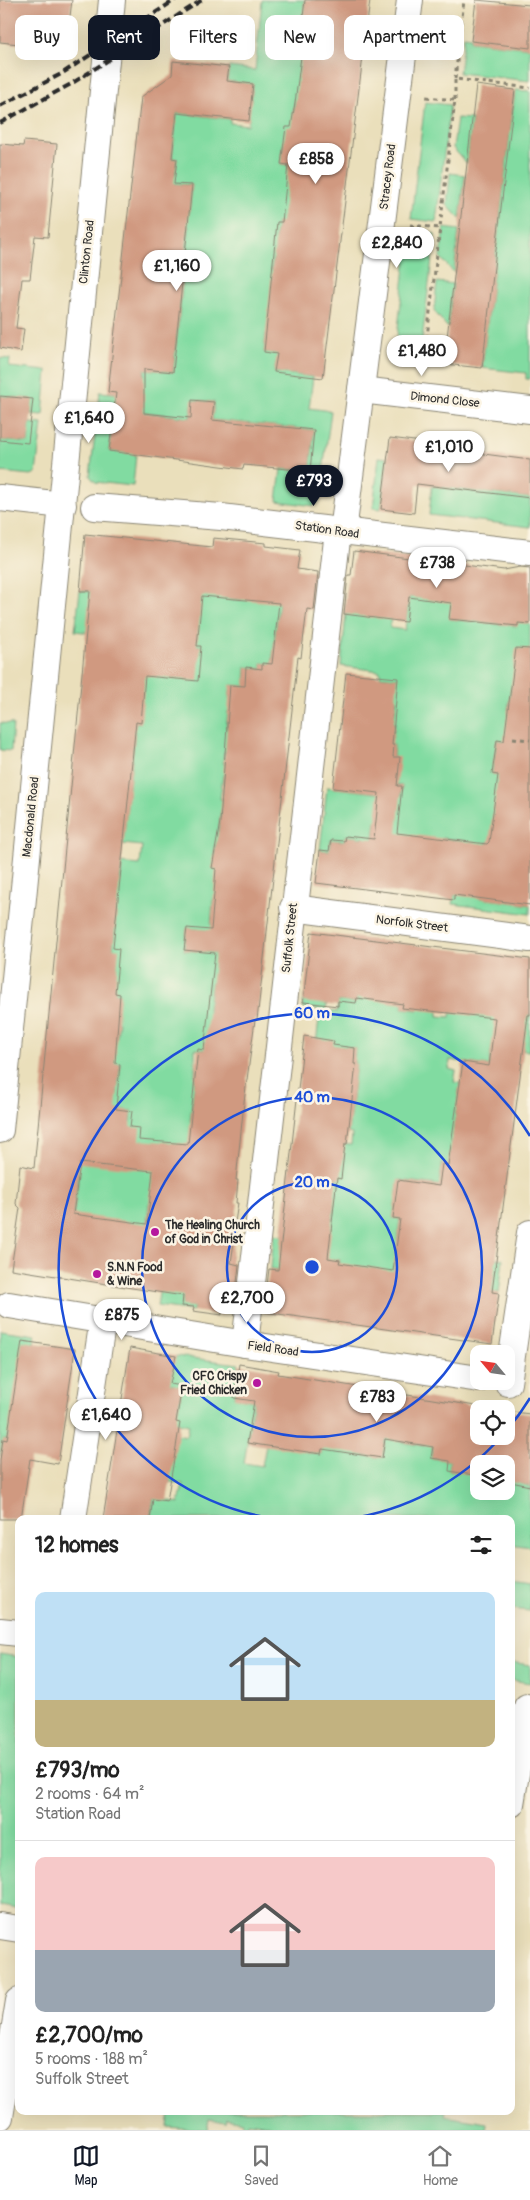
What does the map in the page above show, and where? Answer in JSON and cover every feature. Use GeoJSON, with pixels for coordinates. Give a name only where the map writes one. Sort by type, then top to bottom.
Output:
{"type":"FeatureCollection","features":[{"type":"Feature","properties":{"kind":"street","name":"Clinton Road"},"geometry":{"type":"LineString","coordinates":[[63,505],[112,0]]}},
{"type":"Feature","properties":{"kind":"street","name":"Stracey Road"},"geometry":{"type":"LineString","coordinates":[[340,531],[361,390],[410,0]]}},
{"type":"Feature","properties":{"kind":"street","name":"Dimond Close"},"geometry":{"type":"LineString","coordinates":[[361,390],[530,410]]}},
{"type":"Feature","properties":{"kind":"street"},"geometry":{"type":"LineString","coordinates":[[0,498],[63,505]]}},
{"type":"Feature","properties":{"kind":"street","name":"Macdonald Road"},"geometry":{"type":"LineString","coordinates":[[0,1130],[63,505]]}},
{"type":"Feature","properties":{"kind":"street","name":"Station Road"},"geometry":{"type":"LineString","coordinates":[[94,507],[221,517],[530,553]]}},
{"type":"Feature","properties":{"kind":"street","name":"Suffolk Street"},"geometry":{"type":"LineString","coordinates":[[244,1344],[293,908],[340,531]]}},
{"type":"Feature","properties":{"kind":"street","name":"Norfolk Street"},"geometry":{"type":"LineString","coordinates":[[293,908],[530,939]]}},
{"type":"Feature","properties":{"kind":"street"},"geometry":{"type":"LineString","coordinates":[[515,1352],[530,1233]]}},
{"type":"Feature","properties":{"kind":"street","name":"Field Road"},"geometry":{"type":"LineString","coordinates":[[9,1304],[244,1344],[470,1378]]}},
{"type":"Feature","properties":{"kind":"street"},"geometry":{"type":"LineString","coordinates":[[74,1515],[103,1319]]}},
{"type":"Feature","properties":{"kind":"street"},"geometry":{"type":"LineString","coordinates":[[0,1631],[15,1633]]}},
{"type":"Feature","properties":{"kind":"street"},"geometry":{"type":"LineString","coordinates":[[515,1772],[523,1707]]}},
{"type":"Feature","properties":{"kind":"street"},"geometry":{"type":"LineString","coordinates":[[0,1926],[15,1928]]}},
{"type":"Feature","properties":{"kind":"street"},"geometry":{"type":"LineString","coordinates":[[0,2117],[15,2025]]}},
{"type":"Feature","properties":{"kind":"path"},"geometry":{"type":"LineString","coordinates":[[388,349],[426,354],[455,100],[455,79],[464,0]]}},
{"type":"Feature","properties":{"kind":"path"},"geometry":{"type":"LineString","coordinates":[[455,79],[530,88]]}},
{"type":"Feature","properties":{"kind":"path"},"geometry":{"type":"LineString","coordinates":[[418,96],[455,100]]}},
{"type":"Feature","properties":{"kind":"path"},"geometry":{"type":"LineString","coordinates":[[403,224],[440,228]]}},
{"type":"Feature","properties":{"kind":"path"},"geometry":{"type":"LineString","coordinates":[[513,738],[530,740]]}},
{"type":"Feature","properties":{"kind":"green space"},"geometry":{"type":"Polygon","coordinates":[[[262,0],[305,0],[304,5],[309,15],[265,15],[265,60],[308,60],[292,114],[320,118],[283,145],[281,164],[288,165],[307,225],[277,222],[275,240],[305,244],[278,260],[273,259],[271,270],[301,274],[266,334],[264,352],[291,355],[290,363],[276,362],[274,372],[313,377],[309,408],[331,411],[319,501],[314,506],[277,501],[281,469],[310,471],[314,430],[212,420],[214,402],[193,400],[190,418],[114,408],[109,451],[136,454],[133,486],[95,482],[90,476],[100,392],[124,394],[126,374],[144,376],[145,369],[173,372],[184,268],[156,265],[158,251],[186,254],[189,227],[161,224],[189,213],[192,185],[165,183],[175,176],[177,159],[172,158],[177,113],[230,119],[230,123],[248,125],[253,84],[227,81],[229,67],[255,70],[262,0]]]}},
{"type":"Feature","properties":{"kind":"green space"},"geometry":{"type":"Polygon","coordinates":[[[464,36],[471,37],[471,41],[530,48],[530,81],[459,73],[461,60],[464,60],[464,36]]]}},
{"type":"Feature","properties":{"kind":"green space"},"geometry":{"type":"Polygon","coordinates":[[[515,90],[530,91],[530,379],[526,379],[526,373],[482,368],[515,90]]]}},
{"type":"Feature","properties":{"kind":"green space"},"geometry":{"type":"Polygon","coordinates":[[[425,102],[450,105],[436,222],[411,219],[425,102]]]}},
{"type":"Feature","properties":{"kind":"green space"},"geometry":{"type":"Polygon","coordinates":[[[457,118],[472,119],[467,164],[453,148],[457,118]]]}},
{"type":"Feature","properties":{"kind":"green space"},"geometry":{"type":"Polygon","coordinates":[[[450,173],[465,175],[460,219],[447,205],[450,173]]]}},
{"type":"Feature","properties":{"kind":"green space"},"geometry":{"type":"Polygon","coordinates":[[[444,228],[459,230],[454,273],[440,257],[444,228]]]}},
{"type":"Feature","properties":{"kind":"green space"},"geometry":{"type":"Polygon","coordinates":[[[409,231],[435,234],[421,349],[396,346],[409,231]]]}},
{"type":"Feature","properties":{"kind":"green space"},"geometry":{"type":"Polygon","coordinates":[[[437,282],[453,284],[448,328],[434,311],[437,282]]]}},
{"type":"Feature","properties":{"kind":"green space"},"geometry":{"type":"Polygon","coordinates":[[[0,358],[10,359],[9,367],[47,371],[43,415],[31,414],[32,399],[0,396],[0,358]]]}},
{"type":"Feature","properties":{"kind":"green space"},"geometry":{"type":"Polygon","coordinates":[[[30,423],[42,424],[36,473],[31,475],[0,472],[0,440],[28,443],[30,423]]]}},
{"type":"Feature","properties":{"kind":"green space"},"geometry":{"type":"Polygon","coordinates":[[[379,457],[388,458],[381,509],[373,508],[379,457]]]}},
{"type":"Feature","properties":{"kind":"green space"},"geometry":{"type":"Polygon","coordinates":[[[432,486],[530,498],[530,527],[429,515],[432,486]]]}},
{"type":"Feature","properties":{"kind":"green space"},"geometry":{"type":"Polygon","coordinates":[[[283,568],[272,664],[262,663],[262,669],[246,667],[245,681],[294,691],[231,685],[229,698],[258,714],[228,711],[226,728],[286,735],[252,755],[224,752],[223,763],[251,766],[249,778],[223,775],[220,799],[247,802],[221,810],[218,835],[241,848],[215,845],[213,868],[239,871],[213,900],[211,925],[232,928],[232,933],[187,928],[184,950],[216,953],[226,983],[212,982],[208,1009],[218,1051],[195,1049],[195,1080],[190,1121],[210,1124],[182,1305],[194,1307],[193,1311],[157,1306],[173,1206],[149,1203],[144,1249],[70,1238],[79,1174],[59,1159],[131,1122],[132,1111],[85,1106],[117,1094],[120,1064],[81,1060],[117,1037],[119,1022],[85,1019],[120,994],[115,993],[113,949],[116,913],[94,878],[120,880],[122,867],[95,864],[96,861],[140,865],[142,846],[123,844],[136,722],[140,723],[143,639],[75,631],[80,591],[97,592],[203,583],[225,598],[241,600],[283,568]],[[177,644],[173,678],[201,646],[177,644]]]}},
{"type":"Feature","properties":{"kind":"green space"},"geometry":{"type":"Polygon","coordinates":[[[394,595],[390,628],[405,630],[409,597],[452,600],[450,619],[517,626],[520,609],[524,623],[530,624],[530,689],[511,687],[508,710],[516,712],[506,741],[497,740],[492,774],[527,778],[518,846],[487,842],[480,898],[530,905],[530,914],[453,904],[458,867],[456,840],[442,838],[439,864],[387,832],[376,820],[372,856],[365,838],[345,836],[344,841],[331,840],[329,851],[320,850],[327,787],[401,796],[402,786],[371,783],[399,758],[393,757],[394,745],[376,743],[393,737],[395,723],[378,721],[394,719],[397,699],[380,696],[398,678],[380,676],[380,671],[341,666],[346,614],[394,595]]]}},
{"type":"Feature","properties":{"kind":"green space"},"geometry":{"type":"Polygon","coordinates":[[[0,723],[13,724],[11,751],[0,750],[0,723]]]}},
{"type":"Feature","properties":{"kind":"green space"},"geometry":{"type":"Polygon","coordinates":[[[331,968],[326,1010],[337,1012],[338,1001],[356,1003],[359,976],[406,977],[402,1008],[418,1010],[422,979],[438,1005],[438,1016],[450,1017],[454,984],[530,1015],[529,1051],[492,1046],[489,1066],[450,1060],[449,1069],[456,1071],[454,1082],[460,1083],[449,1165],[442,1164],[440,1180],[471,1189],[399,1180],[393,1218],[400,1219],[397,1241],[447,1252],[503,1259],[499,1293],[337,1277],[340,1260],[331,1259],[288,1269],[271,1269],[274,1234],[313,1239],[332,1221],[334,1203],[327,1202],[320,1176],[341,1179],[324,1142],[351,1145],[352,1134],[348,1133],[356,1064],[354,1064],[355,1048],[316,1044],[320,1010],[302,1008],[304,995],[317,996],[331,968]]]}},
{"type":"Feature","properties":{"kind":"green space"},"geometry":{"type":"Polygon","coordinates":[[[0,1330],[36,1335],[7,1440],[3,1439],[18,1458],[0,1456],[0,1330]]]}},
{"type":"Feature","properties":{"kind":"green space"},"geometry":{"type":"Polygon","coordinates":[[[176,1356],[239,1364],[234,1397],[254,1401],[244,1463],[262,1466],[269,1430],[307,1452],[321,1454],[328,1416],[358,1454],[382,1458],[388,1424],[401,1442],[424,1446],[427,1431],[435,1432],[431,1458],[450,1461],[449,1471],[460,1473],[466,1435],[474,1455],[470,1455],[470,1500],[515,1500],[515,1468],[519,1483],[529,1486],[530,1483],[530,1547],[515,1545],[515,1515],[151,1515],[154,1497],[179,1503],[183,1484],[170,1482],[163,1432],[187,1436],[189,1425],[169,1421],[178,1409],[182,1387],[166,1383],[176,1356]]]}},
{"type":"Feature","properties":{"kind":"green space"},"geometry":{"type":"Polygon","coordinates":[[[509,1445],[512,1455],[507,1455],[509,1445]]]}},
{"type":"Feature","properties":{"kind":"green space"},"geometry":{"type":"Polygon","coordinates":[[[515,1582],[530,1584],[530,1611],[515,1609],[515,1582]]]}},
{"type":"Feature","properties":{"kind":"green space"},"geometry":{"type":"Polygon","coordinates":[[[0,1654],[15,1656],[15,1908],[0,1906],[0,1654]]]}},
{"type":"Feature","properties":{"kind":"green space"},"geometry":{"type":"Polygon","coordinates":[[[515,1663],[530,1665],[530,1683],[515,1681],[515,1663]]]}},
{"type":"Feature","properties":{"kind":"green space"},"geometry":{"type":"Polygon","coordinates":[[[170,2115],[445,2115],[487,2123],[486,2130],[268,2130],[269,2125],[248,2122],[247,2130],[241,2130],[243,2121],[227,2118],[226,2122],[209,2119],[207,2130],[168,2127],[170,2115]]]}},
{"type":"Feature","properties":{"kind":"building"},"geometry":{"type":"Polygon","coordinates":[[[0,0],[72,0],[70,15],[15,15],[15,44],[0,42],[0,0]]]}},
{"type":"Feature","properties":{"kind":"building"},"geometry":{"type":"Polygon","coordinates":[[[305,0],[370,0],[368,15],[344,15],[344,60],[363,60],[323,378],[274,372],[277,354],[264,352],[277,222],[282,222],[288,165],[281,164],[286,127],[291,127],[301,60],[334,60],[334,15],[303,15],[305,0]]]}},
{"type":"Feature","properties":{"kind":"building"},"geometry":{"type":"Polygon","coordinates":[[[476,0],[530,5],[530,48],[471,41],[476,0]]]}},
{"type":"Feature","properties":{"kind":"building"},"geometry":{"type":"Polygon","coordinates":[[[173,61],[229,67],[227,81],[253,84],[249,121],[177,113],[172,158],[177,159],[174,184],[192,185],[173,372],[144,369],[144,413],[191,418],[192,400],[214,402],[212,420],[314,430],[310,471],[244,465],[243,469],[109,451],[116,393],[108,392],[141,97],[172,75],[173,61]]]}},
{"type":"Feature","properties":{"kind":"building"},"geometry":{"type":"Polygon","coordinates":[[[476,85],[515,90],[482,368],[444,364],[476,85]]]}},
{"type":"Feature","properties":{"kind":"building"},"geometry":{"type":"Polygon","coordinates":[[[24,141],[57,144],[48,237],[35,236],[30,279],[22,279],[16,328],[24,329],[21,352],[0,348],[0,144],[23,146],[24,141]]]}},
{"type":"Feature","properties":{"kind":"building"},"geometry":{"type":"Polygon","coordinates":[[[0,396],[33,399],[28,443],[0,440],[0,396]]]}},
{"type":"Feature","properties":{"kind":"building"},"geometry":{"type":"Polygon","coordinates":[[[390,438],[422,442],[422,446],[530,460],[530,498],[417,484],[414,513],[381,509],[390,438]]]}},
{"type":"Feature","properties":{"kind":"building"},"geometry":{"type":"Polygon","coordinates":[[[85,534],[212,547],[213,538],[266,543],[266,546],[300,550],[297,569],[318,572],[314,610],[307,609],[301,658],[298,657],[257,1020],[255,1020],[244,1102],[236,1180],[238,1180],[236,1203],[238,1203],[232,1241],[234,1242],[231,1263],[239,1265],[234,1308],[221,1306],[222,1315],[193,1311],[194,1307],[182,1306],[183,1296],[11,1269],[20,1208],[16,1204],[20,1165],[34,1168],[90,591],[80,591],[85,534]],[[202,596],[197,646],[201,646],[198,681],[145,676],[141,723],[136,722],[113,948],[119,949],[115,993],[120,994],[115,1063],[120,1064],[116,1109],[132,1111],[130,1127],[140,1128],[139,1140],[188,1144],[198,1049],[204,1050],[215,953],[184,950],[187,928],[211,930],[216,869],[212,868],[220,822],[230,685],[245,686],[246,667],[262,669],[262,663],[272,664],[279,603],[202,596]],[[80,1163],[73,1214],[147,1224],[153,1171],[80,1163]]]}},
{"type":"Feature","properties":{"kind":"building"},"geometry":{"type":"Polygon","coordinates":[[[354,551],[504,570],[520,567],[530,568],[530,624],[518,623],[518,626],[449,619],[451,603],[409,597],[406,622],[344,614],[348,575],[351,575],[354,551]]]}},
{"type":"Feature","properties":{"kind":"building"},"geometry":{"type":"Polygon","coordinates":[[[516,648],[530,649],[530,905],[454,895],[454,900],[316,883],[320,850],[329,851],[331,840],[344,841],[345,836],[374,839],[379,793],[333,788],[346,673],[398,678],[392,745],[394,745],[393,757],[400,757],[397,786],[402,786],[397,833],[487,844],[489,842],[498,775],[492,774],[497,740],[504,741],[516,648]]]}},
{"type":"Feature","properties":{"kind":"building"},"geometry":{"type":"Polygon","coordinates":[[[311,932],[530,959],[530,1015],[528,1015],[492,1292],[499,1293],[492,1344],[264,1312],[269,1269],[278,1270],[304,1036],[334,1041],[333,1045],[355,1048],[354,1064],[356,1064],[347,1144],[345,1144],[341,1179],[337,1178],[328,1258],[340,1260],[339,1263],[393,1271],[400,1219],[393,1218],[398,1180],[439,1186],[442,1164],[448,1165],[463,1062],[489,1066],[495,1018],[402,1008],[403,1004],[357,998],[356,1003],[338,1001],[338,1006],[303,1002],[311,932]]]}},
{"type":"Feature","properties":{"kind":"building"},"geometry":{"type":"Polygon","coordinates":[[[22,1341],[75,1349],[58,1464],[30,1459],[22,1515],[15,1515],[15,1519],[0,1519],[0,1460],[3,1439],[7,1440],[22,1341]]]}},
{"type":"Feature","properties":{"kind":"building"},"geometry":{"type":"Polygon","coordinates":[[[130,1348],[176,1356],[170,1384],[182,1386],[176,1422],[180,1423],[167,1501],[153,1499],[151,1515],[104,1515],[130,1348]]]}},
{"type":"Feature","properties":{"kind":"building"},"geometry":{"type":"Polygon","coordinates":[[[239,1364],[279,1371],[278,1374],[470,1405],[470,1445],[515,1445],[515,1412],[530,1414],[530,1486],[515,1483],[515,1455],[470,1455],[470,1474],[449,1471],[450,1461],[431,1458],[433,1447],[385,1439],[382,1458],[322,1449],[321,1454],[247,1443],[254,1401],[234,1398],[239,1364]]]}},
{"type":"Feature","properties":{"kind":"railway"},"geometry":{"type":"LineString","coordinates":[[0,106],[61,74],[175,0]]}},
{"type":"Feature","properties":{"kind":"railway"},"geometry":{"type":"LineString","coordinates":[[0,123],[71,84],[202,0]]}},
{"type":"Feature","properties":{"kind":"place","name":"The Healing Church of God in Christ"},"geometry":{"type":"Point","coordinates":[155,1232]}},
{"type":"Feature","properties":{"kind":"place","name":"S.N.N Food & Wine"},"geometry":{"type":"Point","coordinates":[97,1274]}},
{"type":"Feature","properties":{"kind":"place","name":"CFC Crispy Fried Chicken"},"geometry":{"type":"Point","coordinates":[257,1383]}}]}
